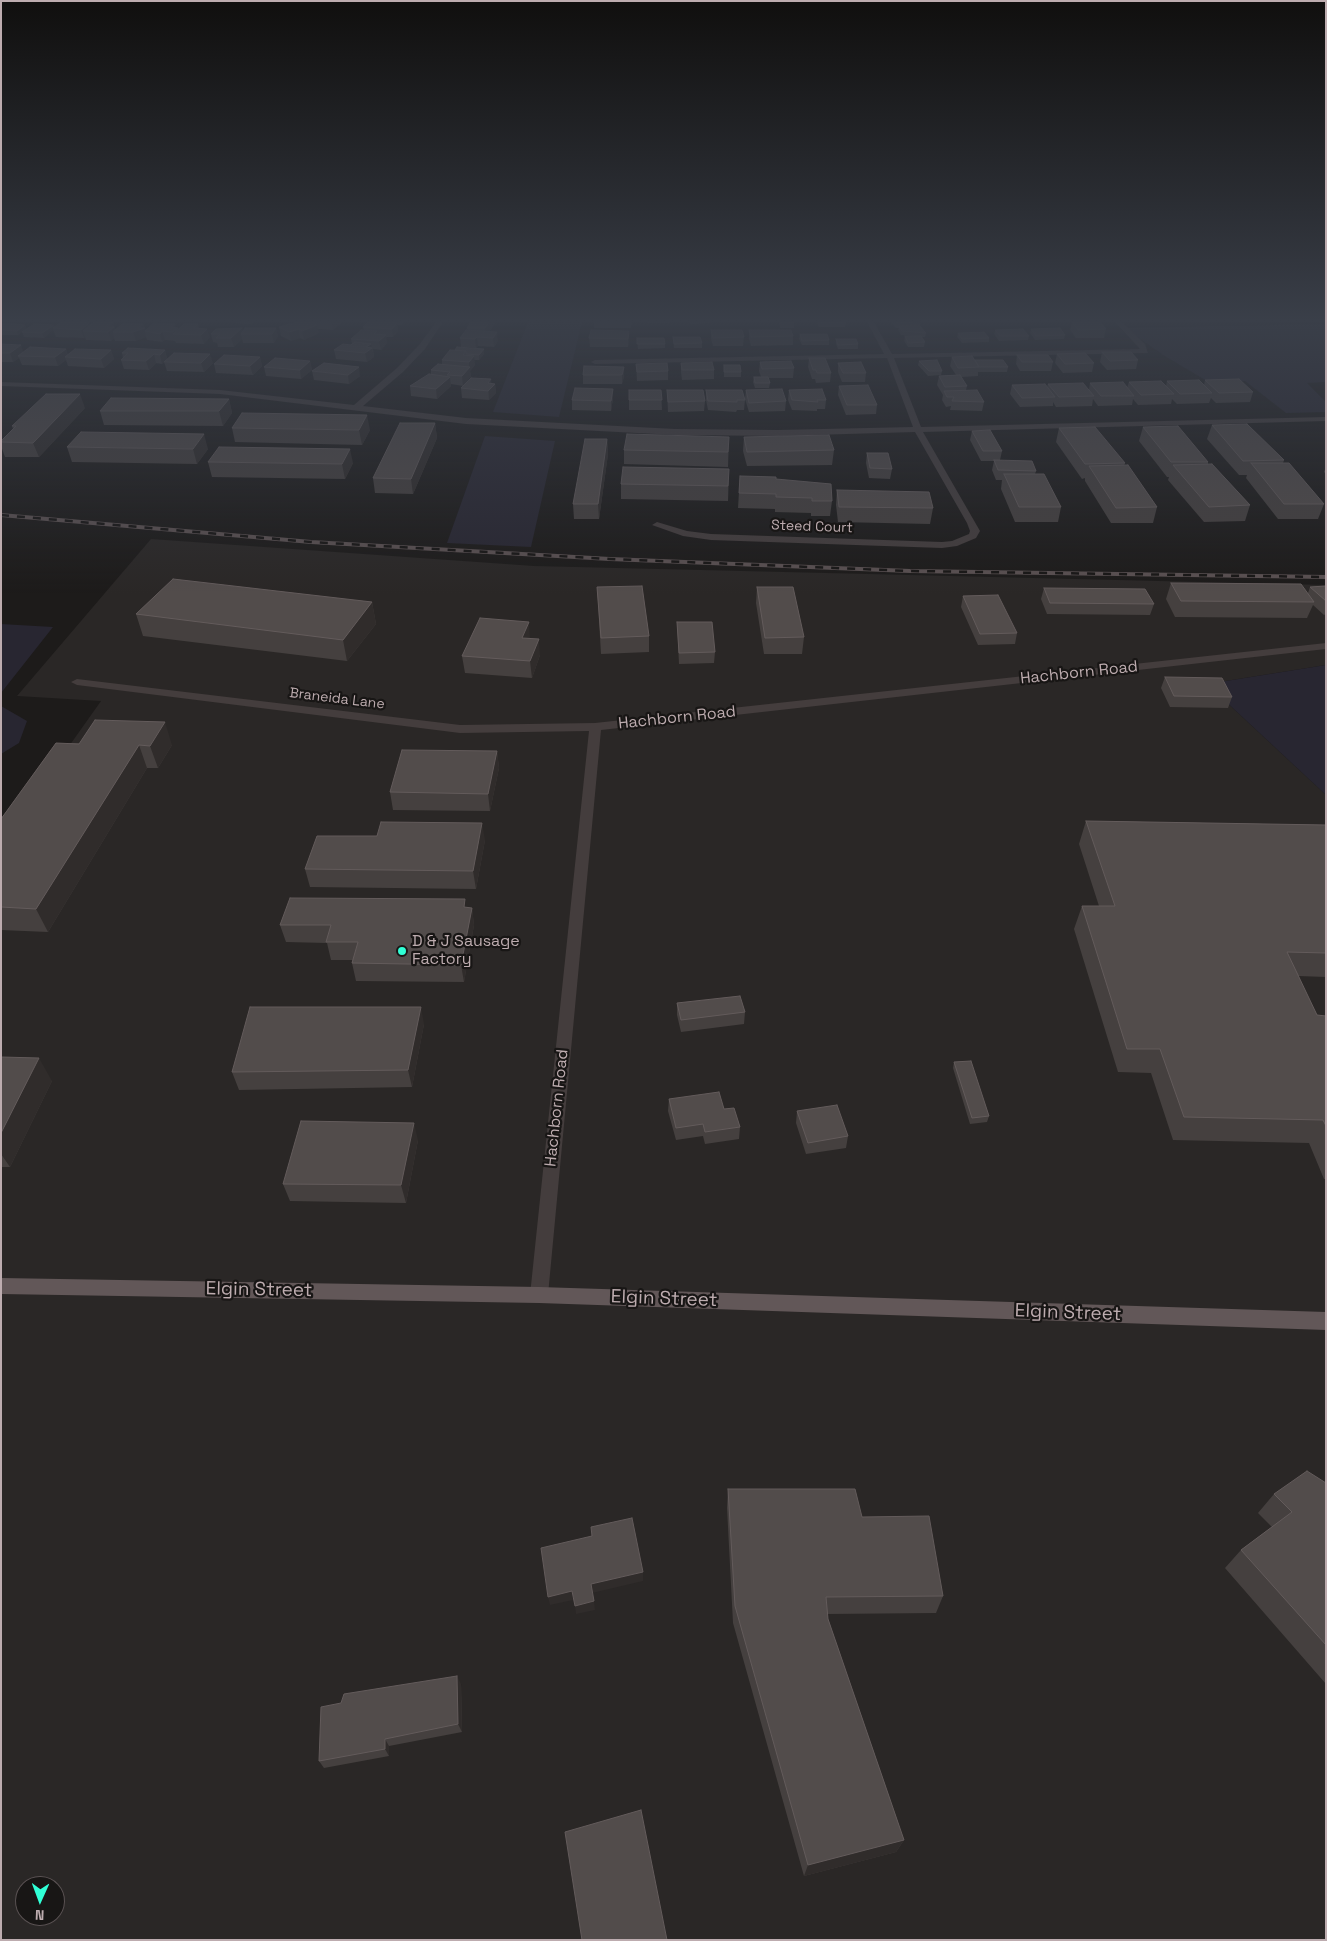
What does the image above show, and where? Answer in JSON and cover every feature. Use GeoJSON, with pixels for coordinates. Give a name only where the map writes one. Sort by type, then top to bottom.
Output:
{"type":"FeatureCollection","features":[{"type":"Feature","properties":{"kind":"main road","name":"Elgin Street"},"geometry":{"type":"LineString","coordinates":[[1,1286],[539,1295],[1326,1321]]}},
{"type":"Feature","properties":{"kind":"street"},"geometry":{"type":"LineString","coordinates":[[400,413],[466,421],[630,431],[730,433],[1326,419]]}},
{"type":"Feature","properties":{"kind":"street"},"geometry":{"type":"LineString","coordinates":[[911,413],[918,430]]}},
{"type":"Feature","properties":{"kind":"street","name":"Steed Court"},"geometry":{"type":"LineString","coordinates":[[658,525],[686,534],[711,537],[942,545],[966,540],[973,536],[975,531],[972,523],[918,430]]}},
{"type":"Feature","properties":{"kind":"street","name":"Hachborn Road"},"geometry":{"type":"LineString","coordinates":[[539,1295],[595,727],[1326,646]]}},
{"type":"Feature","properties":{"kind":"street","name":"Braneida Lane"},"geometry":{"type":"LineString","coordinates":[[77,682],[460,729],[595,727]]}},
{"type":"Feature","properties":{"kind":"shaded area"},"geometry":{"type":"Polygon","coordinates":[[[501,413],[560,413],[559,417],[501,413]]]}},
{"type":"Feature","properties":{"kind":"shaded area"},"geometry":{"type":"Polygon","coordinates":[[[485,436],[555,441],[531,547],[447,543],[485,436]]]}},
{"type":"Feature","properties":{"kind":"shaded area"},"geometry":{"type":"Polygon","coordinates":[[[151,539],[534,566],[1326,585],[1326,665],[1207,684],[1326,795],[1326,1940],[1,1940],[1,842],[101,701],[17,696],[151,539]]]}},
{"type":"Feature","properties":{"kind":"shaded area"},"geometry":{"type":"Polygon","coordinates":[[[1,624],[53,627],[1,693],[1,624]]]}},
{"type":"Feature","properties":{"kind":"shaded area"},"geometry":{"type":"Polygon","coordinates":[[[1326,665],[1326,795],[1207,684],[1326,665]]]}},
{"type":"Feature","properties":{"kind":"shaded area"},"geometry":{"type":"Polygon","coordinates":[[[1,706],[27,721],[19,743],[1,754],[1,706]]]}},
{"type":"Feature","properties":{"kind":"building"},"geometry":{"type":"Polygon","coordinates":[[[26,413],[62,413],[33,443],[1,442],[16,426],[12,426],[26,413]]]}},
{"type":"Feature","properties":{"kind":"building"},"geometry":{"type":"Polygon","coordinates":[[[242,413],[367,415],[359,430],[232,428],[242,413]]]}},
{"type":"Feature","properties":{"kind":"building"},"geometry":{"type":"Polygon","coordinates":[[[400,423],[435,423],[411,479],[373,478],[400,423]]]}},
{"type":"Feature","properties":{"kind":"building"},"geometry":{"type":"Polygon","coordinates":[[[1247,424],[1284,460],[1243,461],[1212,425],[1247,424]]]}},
{"type":"Feature","properties":{"kind":"building"},"geometry":{"type":"Polygon","coordinates":[[[1178,426],[1208,462],[1171,462],[1143,427],[1178,426]]]}},
{"type":"Feature","properties":{"kind":"building"},"geometry":{"type":"Polygon","coordinates":[[[1095,427],[1125,463],[1085,464],[1059,428],[1095,427]]]}},
{"type":"Feature","properties":{"kind":"building"},"geometry":{"type":"Polygon","coordinates":[[[990,430],[1002,451],[983,451],[972,431],[990,430]]]}},
{"type":"Feature","properties":{"kind":"building"},"geometry":{"type":"Polygon","coordinates":[[[81,432],[204,434],[193,449],[67,447],[81,432]]]}},
{"type":"Feature","properties":{"kind":"building"},"geometry":{"type":"Polygon","coordinates":[[[627,434],[729,437],[728,452],[624,450],[627,434]]]}},
{"type":"Feature","properties":{"kind":"building"},"geometry":{"type":"Polygon","coordinates":[[[829,435],[834,450],[747,452],[744,437],[829,435]]]}},
{"type":"Feature","properties":{"kind":"building"},"geometry":{"type":"Polygon","coordinates":[[[585,439],[607,439],[598,504],[573,504],[585,439]]]}},
{"type":"Feature","properties":{"kind":"building"},"geometry":{"type":"Polygon","coordinates":[[[219,447],[350,449],[342,464],[208,462],[219,447]]]}},
{"type":"Feature","properties":{"kind":"building"},"geometry":{"type":"Polygon","coordinates":[[[867,453],[888,453],[892,469],[870,468],[867,453]]]}},
{"type":"Feature","properties":{"kind":"building"},"geometry":{"type":"Polygon","coordinates":[[[994,460],[1032,461],[1036,471],[998,470],[994,460]]]}},
{"type":"Feature","properties":{"kind":"building"},"geometry":{"type":"Polygon","coordinates":[[[1251,463],[1289,463],[1324,504],[1284,504],[1251,463]]]}},
{"type":"Feature","properties":{"kind":"building"},"geometry":{"type":"Polygon","coordinates":[[[1212,464],[1250,505],[1209,507],[1173,465],[1212,464]]]}},
{"type":"Feature","properties":{"kind":"building"},"geometry":{"type":"Polygon","coordinates":[[[1128,465],[1157,507],[1116,508],[1089,466],[1128,465]]]}},
{"type":"Feature","properties":{"kind":"building"},"geometry":{"type":"Polygon","coordinates":[[[623,467],[729,469],[728,486],[621,484],[623,467]]]}},
{"type":"Feature","properties":{"kind":"building"},"geometry":{"type":"Polygon","coordinates":[[[1004,474],[1044,474],[1061,507],[1019,507],[1004,474]]]}},
{"type":"Feature","properties":{"kind":"building"},"geometry":{"type":"Polygon","coordinates":[[[740,476],[776,477],[776,479],[831,484],[832,501],[812,501],[812,498],[776,497],[776,494],[739,493],[740,476]]]}},
{"type":"Feature","properties":{"kind":"building"},"geometry":{"type":"Polygon","coordinates":[[[837,490],[929,492],[933,508],[839,507],[837,490]]]}},
{"type":"Feature","properties":{"kind":"building"},"geometry":{"type":"Polygon","coordinates":[[[173,579],[372,602],[343,640],[136,614],[173,579]]]}},
{"type":"Feature","properties":{"kind":"building"},"geometry":{"type":"Polygon","coordinates":[[[1171,583],[1301,584],[1314,602],[1181,601],[1171,583]]]}},
{"type":"Feature","properties":{"kind":"building"},"geometry":{"type":"Polygon","coordinates":[[[642,586],[649,636],[601,638],[597,587],[642,586]]]}},
{"type":"Feature","properties":{"kind":"building"},"geometry":{"type":"Polygon","coordinates":[[[1326,586],[1326,601],[1310,587],[1326,586]]]}},
{"type":"Feature","properties":{"kind":"building"},"geometry":{"type":"Polygon","coordinates":[[[757,587],[793,587],[804,637],[765,638],[757,587]]]}},
{"type":"Feature","properties":{"kind":"building"},"geometry":{"type":"Polygon","coordinates":[[[1044,588],[1145,589],[1154,604],[1050,603],[1044,588]]]}},
{"type":"Feature","properties":{"kind":"building"},"geometry":{"type":"Polygon","coordinates":[[[998,595],[1017,633],[980,634],[963,596],[998,595]]]}},
{"type":"Feature","properties":{"kind":"building"},"geometry":{"type":"Polygon","coordinates":[[[480,618],[529,622],[522,638],[539,639],[530,661],[462,656],[480,618]]]}},
{"type":"Feature","properties":{"kind":"building"},"geometry":{"type":"Polygon","coordinates":[[[677,622],[712,622],[715,652],[679,653],[677,622]]]}},
{"type":"Feature","properties":{"kind":"building"},"geometry":{"type":"Polygon","coordinates":[[[1165,677],[1222,678],[1232,697],[1174,696],[1165,677]]]}},
{"type":"Feature","properties":{"kind":"building"},"geometry":{"type":"Polygon","coordinates":[[[95,720],[165,722],[150,746],[139,745],[36,909],[1,907],[1,819],[56,743],[79,744],[95,720]]]}},
{"type":"Feature","properties":{"kind":"building"},"geometry":{"type":"Polygon","coordinates":[[[402,750],[497,751],[488,794],[390,792],[402,750]]]}},
{"type":"Feature","properties":{"kind":"building"},"geometry":{"type":"Polygon","coordinates":[[[1086,821],[1326,825],[1326,953],[1287,952],[1317,1015],[1326,1016],[1326,1126],[1323,1120],[1184,1117],[1160,1049],[1127,1049],[1082,906],[1115,906],[1086,821]]]}},
{"type":"Feature","properties":{"kind":"building"},"geometry":{"type":"Polygon","coordinates":[[[381,822],[482,823],[473,871],[305,869],[317,836],[377,836],[381,822]]]}},
{"type":"Feature","properties":{"kind":"building","name":"D & J Sausage Factory"},"geometry":{"type":"Polygon","coordinates":[[[290,898],[465,899],[464,907],[472,908],[461,965],[352,963],[358,942],[326,942],[331,925],[280,925],[290,898]]]}},
{"type":"Feature","properties":{"kind":"building"},"geometry":{"type":"Polygon","coordinates":[[[740,996],[745,1012],[681,1020],[677,1003],[740,996]]]}},
{"type":"Feature","properties":{"kind":"building"},"geometry":{"type":"Polygon","coordinates":[[[250,1007],[421,1007],[408,1070],[232,1072],[250,1007]]]}},
{"type":"Feature","properties":{"kind":"building"},"geometry":{"type":"Polygon","coordinates":[[[1,1057],[39,1058],[1,1133],[1,1057]]]}},
{"type":"Feature","properties":{"kind":"building"},"geometry":{"type":"Polygon","coordinates":[[[971,1061],[989,1116],[972,1118],[954,1062],[971,1061]]]}},
{"type":"Feature","properties":{"kind":"building"},"geometry":{"type":"Polygon","coordinates":[[[719,1092],[724,1109],[734,1108],[740,1127],[705,1132],[703,1124],[676,1128],[669,1099],[719,1092]]]}},
{"type":"Feature","properties":{"kind":"building"},"geometry":{"type":"Polygon","coordinates":[[[837,1105],[848,1136],[808,1143],[797,1111],[837,1105]]]}},
{"type":"Feature","properties":{"kind":"building"},"geometry":{"type":"Polygon","coordinates":[[[301,1121],[414,1123],[401,1185],[283,1184],[301,1121]]]}},
{"type":"Feature","properties":{"kind":"building"},"geometry":{"type":"Polygon","coordinates":[[[1307,1471],[1326,1483],[1326,1645],[1241,1550],[1292,1512],[1274,1494],[1307,1471]]]}},
{"type":"Feature","properties":{"kind":"building"},"geometry":{"type":"Polygon","coordinates":[[[728,1489],[855,1489],[862,1517],[929,1516],[943,1596],[826,1597],[828,1619],[904,1840],[808,1865],[735,1606],[728,1489]]]}},
{"type":"Feature","properties":{"kind":"building"},"geometry":{"type":"Polygon","coordinates":[[[632,1518],[643,1572],[591,1584],[594,1601],[575,1606],[572,1591],[548,1597],[541,1548],[592,1536],[591,1527],[632,1518]]]}},
{"type":"Feature","properties":{"kind":"building"},"geometry":{"type":"Polygon","coordinates":[[[457,1676],[458,1724],[385,1739],[385,1749],[319,1761],[321,1707],[341,1703],[344,1694],[457,1676]]]}},
{"type":"Feature","properties":{"kind":"building"},"geometry":{"type":"Polygon","coordinates":[[[641,1810],[667,1940],[582,1940],[565,1832],[641,1810]]]}},
{"type":"Feature","properties":{"kind":"railway"},"geometry":{"type":"LineString","coordinates":[[1,515],[311,542],[610,559],[910,571],[1326,577]]}},
{"type":"Feature","properties":{"kind":"place","name":"D & J Sausage Factory"},"geometry":{"type":"Point","coordinates":[402,951]}}]}
